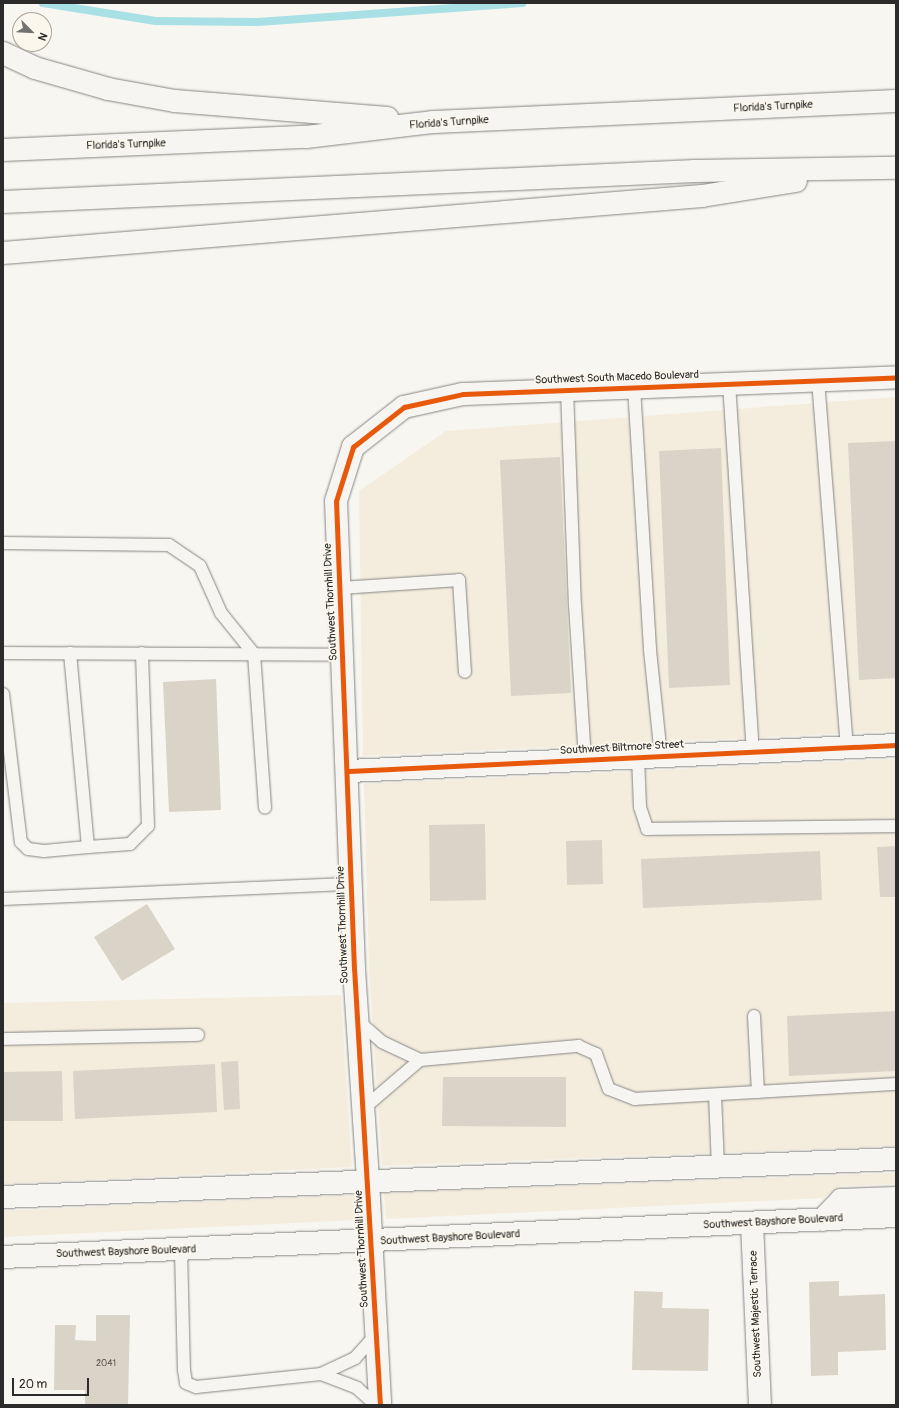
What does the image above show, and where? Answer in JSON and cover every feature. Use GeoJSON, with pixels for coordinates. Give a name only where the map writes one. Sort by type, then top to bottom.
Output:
{"type":"FeatureCollection","features":[{"type":"Feature","properties":{"kind":"main road"},"geometry":{"type":"LineString","coordinates":[[3,53],[35,68],[108,89],[175,101],[434,122]]}},
{"type":"Feature","properties":{"kind":"main road","name":"Florida's Turnpike"},"geometry":{"type":"LineString","coordinates":[[3,150],[306,137],[434,122],[896,101]]}},
{"type":"Feature","properties":{"kind":"main road"},"geometry":{"type":"LineString","coordinates":[[3,202],[695,171],[896,168]]}},
{"type":"Feature","properties":{"kind":"main road"},"geometry":{"type":"LineString","coordinates":[[3,253],[702,196],[868,169]]}},
{"type":"Feature","properties":{"kind":"main road","name":"Southwest South Macedo Boulevard"},"geometry":{"type":"LineString","coordinates":[[354,447],[404,407],[463,394],[896,377]]}},
{"type":"Feature","properties":{"kind":"main road","name":"Southwest Thornhill Drive"},"geometry":{"type":"LineString","coordinates":[[354,447],[336,501],[344,655],[358,1021],[373,1242],[380,1405]]}},
{"type":"Feature","properties":{"kind":"main road","name":"Southwest Biltmore Street"},"geometry":{"type":"LineString","coordinates":[[348,771],[896,745]]}},
{"type":"Feature","properties":{"kind":"main road"},"geometry":{"type":"LineString","coordinates":[[3,1197],[368,1180],[896,1159]]}},
{"type":"Feature","properties":{"kind":"main road"},"geometry":{"type":"LineString","coordinates":[[822,1220],[842,1200],[896,1198]]}},
{"type":"Feature","properties":{"kind":"main road","name":"Southwest Bayshore Boulevard"},"geometry":{"type":"LineString","coordinates":[[3,1257],[373,1242],[896,1216]]}},
{"type":"Feature","properties":{"kind":"main road","name":"Southwest Majestic Terrace"},"geometry":{"type":"LineString","coordinates":[[752,1223],[760,1405]]}},
{"type":"Feature","properties":{"kind":"lane"},"geometry":{"type":"LineString","coordinates":[[818,380],[847,747]]}},
{"type":"Feature","properties":{"kind":"lane"},"geometry":{"type":"LineString","coordinates":[[729,384],[753,752]]}},
{"type":"Feature","properties":{"kind":"lane"},"geometry":{"type":"LineString","coordinates":[[634,387],[650,650],[660,756]]}},
{"type":"Feature","properties":{"kind":"lane"},"geometry":{"type":"LineString","coordinates":[[567,390],[575,605],[585,760]]}},
{"type":"Feature","properties":{"kind":"lane"},"geometry":{"type":"LineString","coordinates":[[3,543],[169,545],[200,566],[221,613],[254,654],[265,808]]}},
{"type":"Feature","properties":{"kind":"lane"},"geometry":{"type":"LineString","coordinates":[[340,588],[458,580],[465,672]]}},
{"type":"Feature","properties":{"kind":"lane"},"geometry":{"type":"LineString","coordinates":[[3,653],[344,655]]}},
{"type":"Feature","properties":{"kind":"lane"},"geometry":{"type":"LineString","coordinates":[[70,653],[88,847]]}},
{"type":"Feature","properties":{"kind":"lane"},"geometry":{"type":"LineString","coordinates":[[3,694],[21,842],[28,849],[44,851],[130,844],[148,826],[142,653]]}},
{"type":"Feature","properties":{"kind":"lane"},"geometry":{"type":"LineString","coordinates":[[638,757],[640,807],[647,829],[896,826]]}},
{"type":"Feature","properties":{"kind":"lane"},"geometry":{"type":"LineString","coordinates":[[3,899],[352,884]]}},
{"type":"Feature","properties":{"kind":"lane"},"geometry":{"type":"LineString","coordinates":[[754,1016],[758,1092]]}},
{"type":"Feature","properties":{"kind":"lane"},"geometry":{"type":"LineString","coordinates":[[358,1021],[382,1042],[420,1060],[578,1046],[596,1054],[609,1089],[621,1096],[636,1099],[896,1084]]}},
{"type":"Feature","properties":{"kind":"lane"},"geometry":{"type":"LineString","coordinates":[[3,1039],[198,1035]]}},
{"type":"Feature","properties":{"kind":"lane"},"geometry":{"type":"LineString","coordinates":[[364,1108],[420,1060]]}},
{"type":"Feature","properties":{"kind":"lane"},"geometry":{"type":"LineString","coordinates":[[715,1095],[718,1167]]}},
{"type":"Feature","properties":{"kind":"lane"},"geometry":{"type":"LineString","coordinates":[[181,1250],[186,1383],[196,1387],[321,1374],[355,1358],[376,1334]]}},
{"type":"Feature","properties":{"kind":"lane"},"geometry":{"type":"LineString","coordinates":[[321,1374],[357,1388],[376,1405]]}},
{"type":"Feature","properties":{"kind":"shaded area"},"geometry":{"type":"Polygon","coordinates":[[[896,397],[896,731],[363,756],[359,491],[446,431],[896,397]]]}},
{"type":"Feature","properties":{"kind":"shaded area"},"geometry":{"type":"Polygon","coordinates":[[[896,759],[896,1146],[382,1166],[369,969],[364,784],[896,759]]]}},
{"type":"Feature","properties":{"kind":"shaded area"},"geometry":{"type":"Polygon","coordinates":[[[341,995],[352,1167],[3,1184],[3,1003],[341,995]]]}},
{"type":"Feature","properties":{"kind":"shaded area"},"geometry":{"type":"Polygon","coordinates":[[[896,1173],[896,1184],[840,1186],[823,1198],[386,1219],[384,1193],[896,1173]]]}},
{"type":"Feature","properties":{"kind":"shaded area"},"geometry":{"type":"Polygon","coordinates":[[[354,1195],[356,1220],[3,1237],[3,1211],[354,1195]]]}},
{"type":"Feature","properties":{"kind":"building"},"geometry":{"type":"Polygon","coordinates":[[[896,441],[896,678],[859,680],[848,443],[896,441]]]}},
{"type":"Feature","properties":{"kind":"building"},"geometry":{"type":"Polygon","coordinates":[[[721,448],[730,685],[669,688],[659,451],[721,448]]]}},
{"type":"Feature","properties":{"kind":"building"},"geometry":{"type":"Polygon","coordinates":[[[560,457],[571,693],[511,696],[500,460],[560,457]]]}},
{"type":"Feature","properties":{"kind":"building"},"geometry":{"type":"Polygon","coordinates":[[[216,679],[221,810],[169,812],[163,682],[216,679]]]}},
{"type":"Feature","properties":{"kind":"building"},"geometry":{"type":"Polygon","coordinates":[[[485,824],[486,900],[430,901],[429,825],[485,824]]]}},
{"type":"Feature","properties":{"kind":"building"},"geometry":{"type":"Polygon","coordinates":[[[602,840],[603,884],[567,885],[566,841],[602,840]]]}},
{"type":"Feature","properties":{"kind":"building"},"geometry":{"type":"Polygon","coordinates":[[[896,846],[896,897],[880,897],[877,847],[896,846]]]}},
{"type":"Feature","properties":{"kind":"building"},"geometry":{"type":"Polygon","coordinates":[[[820,851],[822,900],[643,908],[641,859],[820,851]]]}},
{"type":"Feature","properties":{"kind":"building"},"geometry":{"type":"Polygon","coordinates":[[[147,904],[175,949],[122,981],[94,937],[147,904]]]}},
{"type":"Feature","properties":{"kind":"building"},"geometry":{"type":"Polygon","coordinates":[[[896,1011],[896,1071],[789,1076],[787,1016],[896,1011]]]}},
{"type":"Feature","properties":{"kind":"building"},"geometry":{"type":"Polygon","coordinates":[[[238,1061],[240,1109],[224,1110],[221,1062],[238,1061]]]}},
{"type":"Feature","properties":{"kind":"building"},"geometry":{"type":"Polygon","coordinates":[[[215,1064],[217,1112],[75,1119],[73,1071],[215,1064]]]}},
{"type":"Feature","properties":{"kind":"building"},"geometry":{"type":"Polygon","coordinates":[[[62,1071],[63,1121],[3,1121],[3,1072],[62,1071]]]}},
{"type":"Feature","properties":{"kind":"building"},"geometry":{"type":"Polygon","coordinates":[[[443,1077],[566,1077],[566,1127],[442,1126],[443,1077]]]}},
{"type":"Feature","properties":{"kind":"building"},"geometry":{"type":"Polygon","coordinates":[[[839,1281],[839,1296],[885,1294],[886,1350],[838,1352],[838,1375],[811,1376],[809,1282],[839,1281]]]}},
{"type":"Feature","properties":{"kind":"building"},"geometry":{"type":"Polygon","coordinates":[[[634,1291],[663,1292],[662,1308],[709,1309],[708,1371],[632,1370],[634,1291]]]}},
{"type":"Feature","properties":{"kind":"building"},"geometry":{"type":"Polygon","coordinates":[[[96,1315],[130,1315],[128,1405],[85,1405],[85,1390],[54,1390],[55,1325],[76,1325],[75,1340],[96,1341],[96,1315]]]}},
{"type":"Feature","properties":{"kind":"waterway"},"geometry":{"type":"LineString","coordinates":[[43,3],[156,21],[258,22],[522,3]]}},
{"type":"Feature","properties":{"kind":"cycle path"},"geometry":{"type":"LineString","coordinates":[[380,1405],[354,969],[336,501],[353,447],[404,407],[463,394],[896,377]]}},
{"type":"Feature","properties":{"kind":"cycle path"},"geometry":{"type":"LineString","coordinates":[[349,771],[896,745]]}}]}
